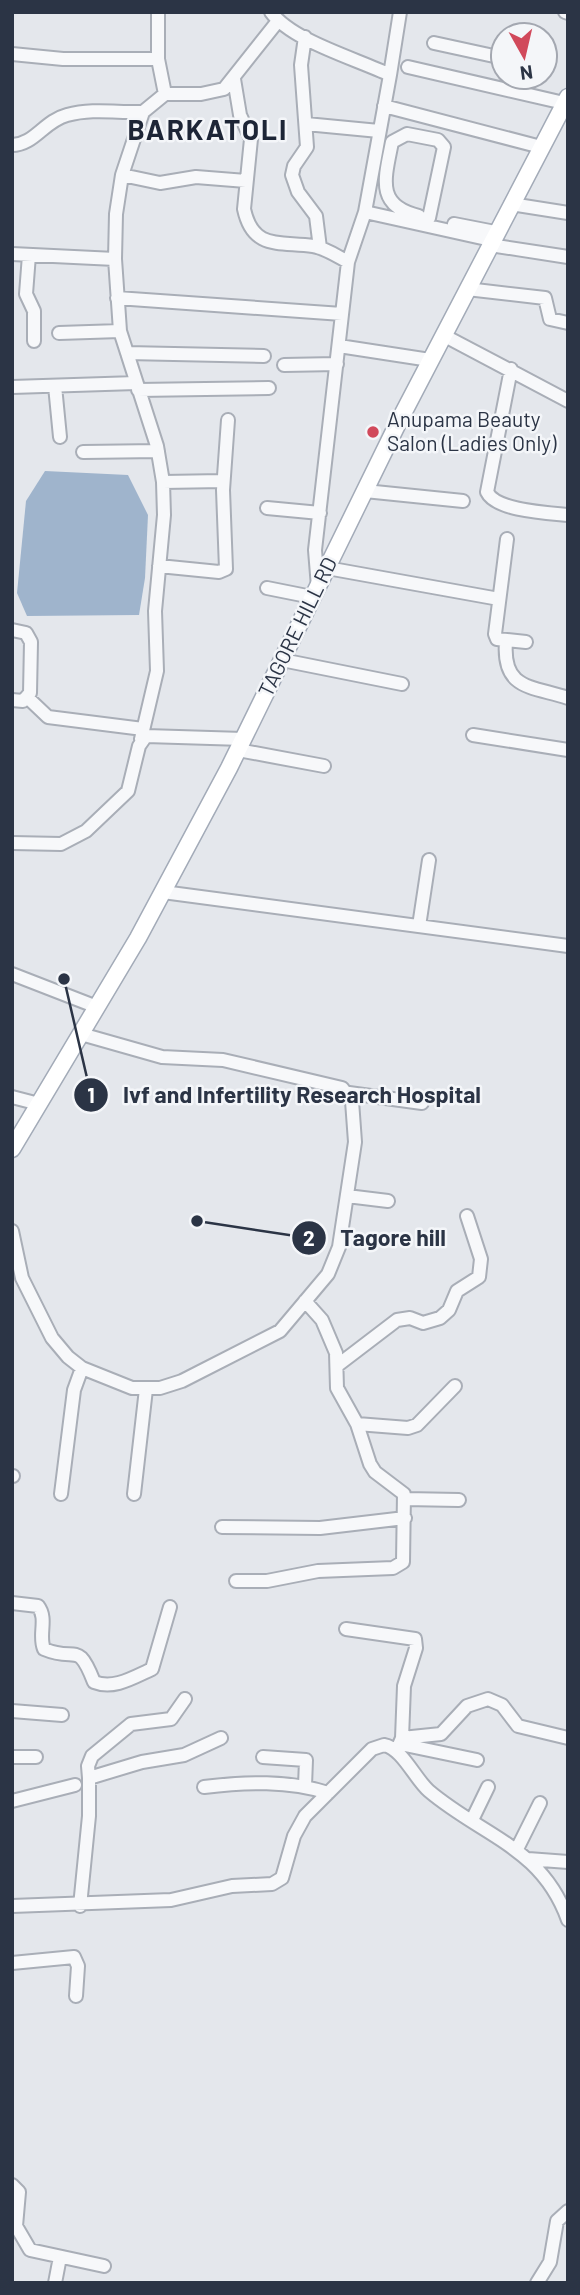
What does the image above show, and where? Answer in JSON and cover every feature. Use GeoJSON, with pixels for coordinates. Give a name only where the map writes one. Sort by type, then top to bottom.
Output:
{"type":"FeatureCollection","features":[{"type":"Feature","properties":{"kind":"main road","name":"TAGORE HILL RD"},"geometry":{"type":"LineString","coordinates":[[12,1149],[163,892],[241,744],[430,360],[566,100]]}},
{"type":"Feature","properties":{"kind":"street"},"geometry":{"type":"LineString","coordinates":[[158,12],[158,59],[165,94]]}},
{"type":"Feature","properties":{"kind":"street"},"geometry":{"type":"LineString","coordinates":[[267,588],[315,592],[315,550],[348,262],[365,212],[400,12]]}},
{"type":"Feature","properties":{"kind":"street"},"geometry":{"type":"LineString","coordinates":[[12,842],[61,844],[86,831],[128,791],[157,671],[155,611],[163,482],[158,450],[120,331],[115,259],[116,214],[121,175],[143,112],[165,94],[214,92],[224,89],[234,79],[274,17],[305,37],[390,75]]}},
{"type":"Feature","properties":{"kind":"street"},"geometry":{"type":"LineString","coordinates":[[305,37],[301,65],[307,147],[294,166],[292,175],[298,192],[312,207],[316,216],[320,248]]}},
{"type":"Feature","properties":{"kind":"street"},"geometry":{"type":"LineString","coordinates":[[434,43],[489,55]]}},
{"type":"Feature","properties":{"kind":"street"},"geometry":{"type":"LineString","coordinates":[[12,54],[158,59]]}},
{"type":"Feature","properties":{"kind":"street"},"geometry":{"type":"LineString","coordinates":[[408,66],[489,85]]}},
{"type":"Feature","properties":{"kind":"street"},"geometry":{"type":"LineString","coordinates":[[234,79],[240,115],[251,139],[246,181],[246,218],[260,238],[276,244],[320,248],[348,262]]}},
{"type":"Feature","properties":{"kind":"street"},"geometry":{"type":"LineString","coordinates":[[513,91],[566,100]]}},
{"type":"Feature","properties":{"kind":"street"},"geometry":{"type":"LineString","coordinates":[[384,106],[541,147]]}},
{"type":"Feature","properties":{"kind":"street"},"geometry":{"type":"LineString","coordinates":[[12,145],[28,142],[44,125],[67,114],[96,110],[143,112]]}},
{"type":"Feature","properties":{"kind":"street"},"geometry":{"type":"LineString","coordinates":[[306,124],[379,131]]}},
{"type":"Feature","properties":{"kind":"street"},"geometry":{"type":"LineString","coordinates":[[429,218],[444,147],[438,140],[407,134],[392,142],[387,175],[389,201],[407,213],[492,239]]}},
{"type":"Feature","properties":{"kind":"street"},"geometry":{"type":"LineString","coordinates":[[121,175],[160,183],[196,177],[246,181]]}},
{"type":"Feature","properties":{"kind":"street"},"geometry":{"type":"LineString","coordinates":[[511,204],[568,213]]}},
{"type":"Feature","properties":{"kind":"street"},"geometry":{"type":"LineString","coordinates":[[365,212],[568,257]]}},
{"type":"Feature","properties":{"kind":"street"},"geometry":{"type":"LineString","coordinates":[[12,254],[115,259]]}},
{"type":"Feature","properties":{"kind":"street"},"geometry":{"type":"LineString","coordinates":[[29,255],[26,294],[34,311],[34,341]]}},
{"type":"Feature","properties":{"kind":"street"},"geometry":{"type":"LineString","coordinates":[[467,289],[545,298],[550,319],[568,323]]}},
{"type":"Feature","properties":{"kind":"street"},"geometry":{"type":"LineString","coordinates":[[117,299],[342,314]]}},
{"type":"Feature","properties":{"kind":"street"},"geometry":{"type":"LineString","coordinates":[[59,333],[120,331]]}},
{"type":"Feature","properties":{"kind":"street"},"geometry":{"type":"LineString","coordinates":[[443,335],[568,401]]}},
{"type":"Feature","properties":{"kind":"street"},"geometry":{"type":"LineString","coordinates":[[339,346],[430,360]]}},
{"type":"Feature","properties":{"kind":"street"},"geometry":{"type":"LineString","coordinates":[[127,353],[264,356]]}},
{"type":"Feature","properties":{"kind":"street"},"geometry":{"type":"LineString","coordinates":[[284,365],[337,365]]}},
{"type":"Feature","properties":{"kind":"street"},"geometry":{"type":"LineString","coordinates":[[511,369],[487,492],[495,501],[514,508],[568,515]]}},
{"type":"Feature","properties":{"kind":"street"},"geometry":{"type":"LineString","coordinates":[[55,386],[60,438]]}},
{"type":"Feature","properties":{"kind":"street"},"geometry":{"type":"LineString","coordinates":[[12,387],[269,388]]}},
{"type":"Feature","properties":{"kind":"street"},"geometry":{"type":"LineString","coordinates":[[159,566],[219,572],[226,569],[223,481],[228,420]]}},
{"type":"Feature","properties":{"kind":"street"},"geometry":{"type":"LineString","coordinates":[[83,452],[158,450]]}},
{"type":"Feature","properties":{"kind":"street"},"geometry":{"type":"LineString","coordinates":[[163,482],[223,481]]}},
{"type":"Feature","properties":{"kind":"street"},"geometry":{"type":"LineString","coordinates":[[365,491],[463,501]]}},
{"type":"Feature","properties":{"kind":"street"},"geometry":{"type":"LineString","coordinates":[[267,509],[320,513]]}},
{"type":"Feature","properties":{"kind":"street"},"geometry":{"type":"LineString","coordinates":[[508,539],[495,634],[497,639],[506,642],[526,642]]}},
{"type":"Feature","properties":{"kind":"street"},"geometry":{"type":"LineString","coordinates":[[327,568],[499,599]]}},
{"type":"Feature","properties":{"kind":"street"},"geometry":{"type":"LineString","coordinates":[[12,630],[26,633],[31,642],[28,698],[48,717],[142,734],[241,744],[324,766]]}},
{"type":"Feature","properties":{"kind":"street"},"geometry":{"type":"LineString","coordinates":[[506,642],[506,666],[512,677],[534,690],[568,698]]}},
{"type":"Feature","properties":{"kind":"street"},"geometry":{"type":"LineString","coordinates":[[282,660],[402,684]]}},
{"type":"Feature","properties":{"kind":"street"},"geometry":{"type":"LineString","coordinates":[[12,700],[28,698]]}},
{"type":"Feature","properties":{"kind":"street"},"geometry":{"type":"LineString","coordinates":[[473,736],[568,750]]}},
{"type":"Feature","properties":{"kind":"street"},"geometry":{"type":"LineString","coordinates":[[419,926],[429,859]]}},
{"type":"Feature","properties":{"kind":"street"},"geometry":{"type":"LineString","coordinates":[[163,892],[568,946]]}},
{"type":"Feature","properties":{"kind":"street"},"geometry":{"type":"LineString","coordinates":[[12,974],[97,1007]]}},
{"type":"Feature","properties":{"kind":"street"},"geometry":{"type":"LineString","coordinates":[[81,1034],[162,1057],[223,1060],[342,1088],[349,1093],[422,1103]]}},
{"type":"Feature","properties":{"kind":"street"},"geometry":{"type":"LineString","coordinates":[[12,1231],[18,1268],[46,1326],[59,1346],[82,1368],[106,1380],[146,1389],[182,1381],[280,1331],[334,1261],[355,1142],[354,1111],[349,1093]]}},
{"type":"Feature","properties":{"kind":"street"},"geometry":{"type":"LineString","coordinates":[[12,1097],[39,1104]]}},
{"type":"Feature","properties":{"kind":"street"},"geometry":{"type":"LineString","coordinates":[[347,1196],[388,1201]]}},
{"type":"Feature","properties":{"kind":"street"},"geometry":{"type":"LineString","coordinates":[[338,1365],[397,1320],[410,1318],[424,1323],[440,1318],[449,1310],[457,1291],[479,1277],[481,1259],[467,1216]]}},
{"type":"Feature","properties":{"kind":"street"},"geometry":{"type":"LineString","coordinates":[[236,1581],[267,1581],[317,1571],[399,1566],[405,1556],[405,1499],[401,1490],[375,1472],[357,1424],[337,1388],[338,1365],[322,1320],[305,1301]]}},
{"type":"Feature","properties":{"kind":"street"},"geometry":{"type":"LineString","coordinates":[[61,1494],[74,1390],[82,1368]]}},
{"type":"Feature","properties":{"kind":"street"},"geometry":{"type":"LineString","coordinates":[[357,1424],[408,1428],[417,1425],[455,1386]]}},
{"type":"Feature","properties":{"kind":"street"},"geometry":{"type":"LineString","coordinates":[[134,1494],[146,1389]]}},
{"type":"Feature","properties":{"kind":"street"},"geometry":{"type":"LineString","coordinates":[[405,1499],[459,1500]]}},
{"type":"Feature","properties":{"kind":"street"},"geometry":{"type":"LineString","coordinates":[[222,1527],[320,1528],[405,1518]]}},
{"type":"Feature","properties":{"kind":"street"},"geometry":{"type":"LineString","coordinates":[[12,1602],[38,1606],[43,1618],[44,1649],[83,1657],[88,1662],[94,1682],[101,1685],[125,1682],[135,1674],[152,1669],[170,1607]]}},
{"type":"Feature","properties":{"kind":"street"},"geometry":{"type":"LineString","coordinates":[[346,1629],[415,1639],[416,1648],[404,1686],[399,1744],[427,1789],[528,1859],[555,1889],[568,1920]]}},
{"type":"Feature","properties":{"kind":"street"},"geometry":{"type":"LineString","coordinates":[[80,1906],[89,1816],[88,1766],[92,1756],[135,1722],[171,1719],[185,1699]]}},
{"type":"Feature","properties":{"kind":"street"},"geometry":{"type":"LineString","coordinates":[[12,1906],[80,1906],[171,1900],[232,1886],[272,1884],[282,1878],[298,1827],[372,1749],[441,1734],[467,1706],[488,1699],[502,1705],[518,1726],[568,1738]]}},
{"type":"Feature","properties":{"kind":"street"},"geometry":{"type":"LineString","coordinates":[[12,1711],[62,1715]]}},
{"type":"Feature","properties":{"kind":"street"},"geometry":{"type":"LineString","coordinates":[[89,1778],[142,1762],[184,1755],[221,1738]]}},
{"type":"Feature","properties":{"kind":"street"},"geometry":{"type":"LineString","coordinates":[[399,1744],[477,1760]]}},
{"type":"Feature","properties":{"kind":"street"},"geometry":{"type":"LineString","coordinates":[[12,1757],[36,1757]]}},
{"type":"Feature","properties":{"kind":"street"},"geometry":{"type":"LineString","coordinates":[[262,1757],[306,1760],[305,1786]]}},
{"type":"Feature","properties":{"kind":"street"},"geometry":{"type":"LineString","coordinates":[[205,1787],[245,1782],[305,1786],[328,1793]]}},
{"type":"Feature","properties":{"kind":"street"},"geometry":{"type":"LineString","coordinates":[[12,1801],[75,1785]]}},
{"type":"Feature","properties":{"kind":"street"},"geometry":{"type":"LineString","coordinates":[[472,1820],[488,1787]]}},
{"type":"Feature","properties":{"kind":"street"},"geometry":{"type":"LineString","coordinates":[[517,1849],[540,1803]]}},
{"type":"Feature","properties":{"kind":"street"},"geometry":{"type":"LineString","coordinates":[[528,1859],[568,1863]]}},
{"type":"Feature","properties":{"kind":"street"},"geometry":{"type":"LineString","coordinates":[[12,1963],[74,1956],[78,1966],[76,1996]]}},
{"type":"Feature","properties":{"kind":"street"},"geometry":{"type":"LineString","coordinates":[[12,2185],[19,2192],[15,2221],[23,2241],[34,2252],[104,2266]]}},
{"type":"Feature","properties":{"kind":"street"},"geometry":{"type":"LineString","coordinates":[[537,2283],[555,2248],[557,2221],[568,2211]]}},
{"type":"Feature","properties":{"kind":"street"},"geometry":{"type":"LineString","coordinates":[[55,2283],[60,2257]]}},
{"type":"Feature","properties":{"kind":"water"},"geometry":{"type":"Polygon","coordinates":[[[45,471],[128,475],[148,515],[145,578],[139,615],[27,616],[17,593],[26,501],[45,471]]]}},
{"type":"Feature","properties":{"kind":"place","name":"Anupama Beauty Salon (Ladies Only)"},"geometry":{"type":"Point","coordinates":[373,432]}},
{"type":"Feature","properties":{"kind":"place","name":"Ivf and Infertility Research Hospital"},"geometry":{"type":"Point","coordinates":[64,979]}},
{"type":"Feature","properties":{"kind":"place","name":"Tagore hill"},"geometry":{"type":"Point","coordinates":[197,1221]}},
{"type":"Feature","properties":{"kind":"district","name":"BARKATOLI"},"geometry":{"type":"Point","coordinates":[208,130]}}]}
